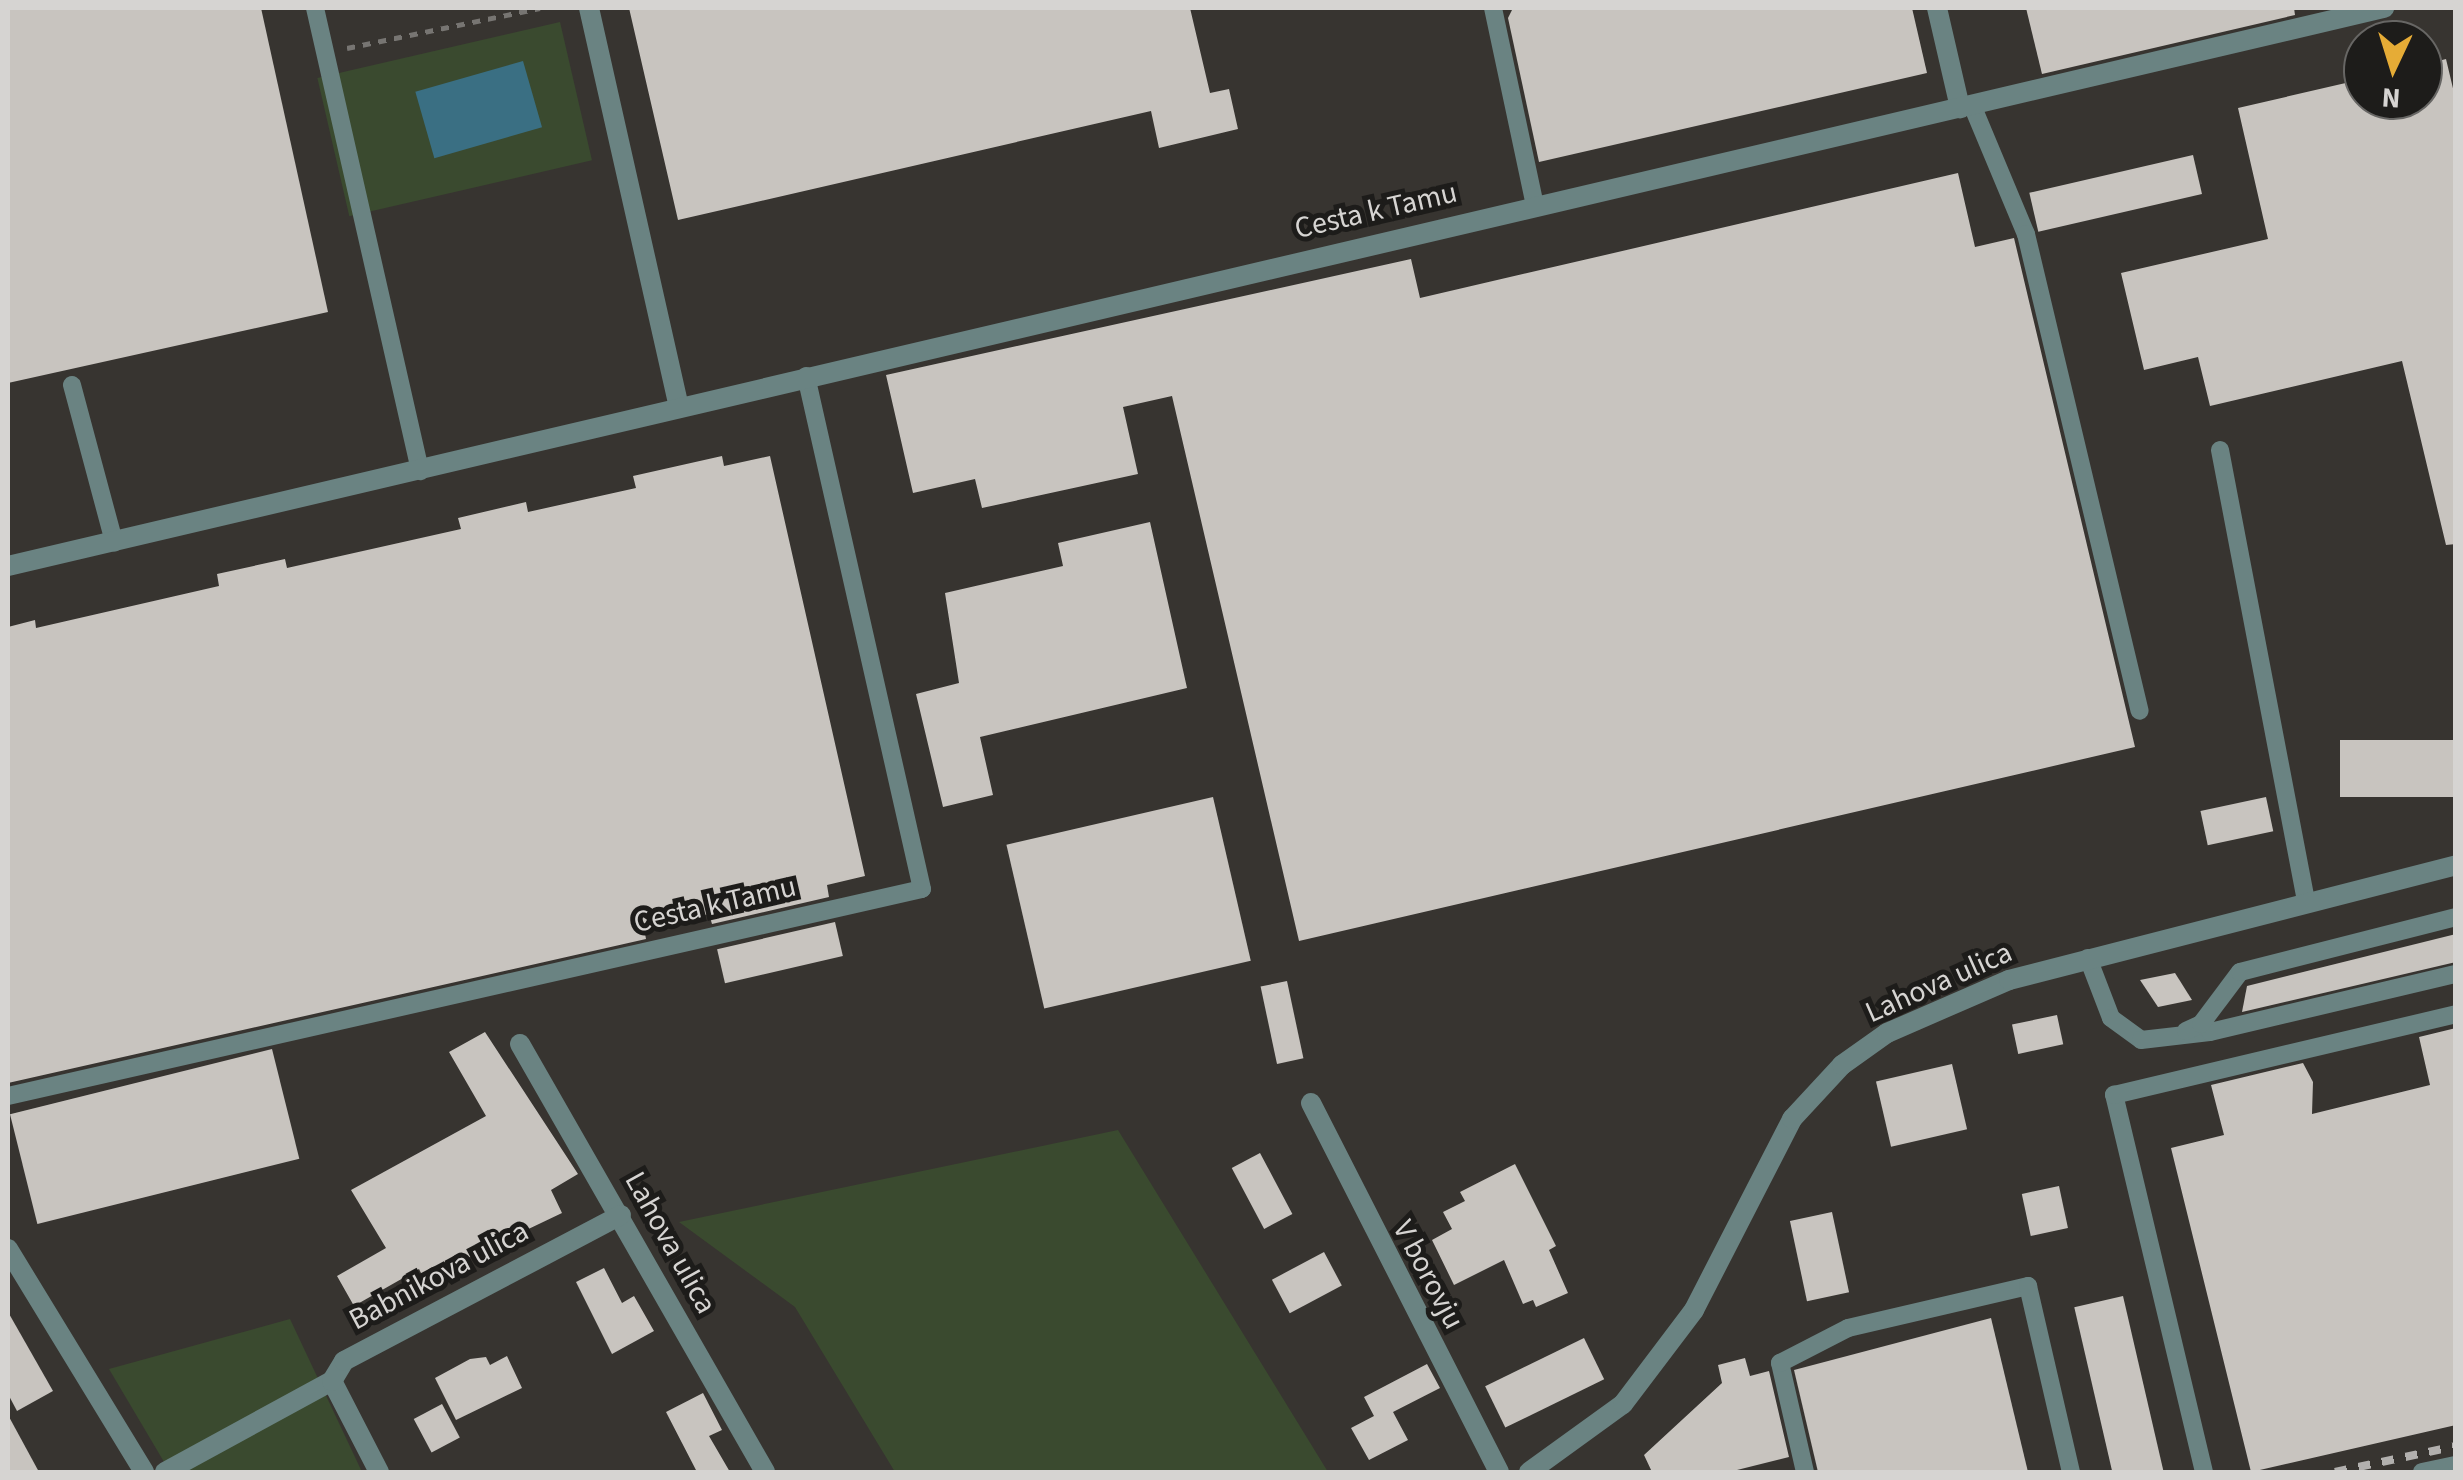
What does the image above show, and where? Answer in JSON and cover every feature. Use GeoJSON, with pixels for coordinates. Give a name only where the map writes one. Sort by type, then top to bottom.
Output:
{"type":"FeatureCollection","features":[{"type":"Feature","properties":{"kind":"street"},"geometry":{"type":"LineString","coordinates":[[589,8],[679,406]]}},
{"type":"Feature","properties":{"kind":"street"},"geometry":{"type":"LineString","coordinates":[[1937,8],[1966,107]]}},
{"type":"Feature","properties":{"kind":"street","name":"Cesta k Tamu"},"geometry":{"type":"LineString","coordinates":[[8,566],[2384,8]]}},
{"type":"Feature","properties":{"kind":"street","name":"Lahova ulica"},"geometry":{"type":"LineString","coordinates":[[1529,1472],[1623,1404],[1668,1349],[1774,1146],[1842,1065],[1938,1009],[2088,958],[2456,866]]}},
{"type":"Feature","properties":{"kind":"street","name":"Lahova ulica"},"geometry":{"type":"LineString","coordinates":[[520,1044],[765,1472]]}},
{"type":"Feature","properties":{"kind":"street","name":"V borovju"},"geometry":{"type":"LineString","coordinates":[[1311,1102],[1499,1472]]}},
{"type":"Feature","properties":{"kind":"street","name":"Babnikova ulica"},"geometry":{"type":"LineString","coordinates":[[165,1472],[332,1381],[344,1360],[370,1344],[621,1215]]}},
{"type":"Feature","properties":{"kind":"street"},"geometry":{"type":"LineString","coordinates":[[8,1249],[144,1472]]}},
{"type":"Feature","properties":{"kind":"street"},"geometry":{"type":"LineString","coordinates":[[332,1381],[379,1472]]}},
{"type":"Feature","properties":{"kind":"lane"},"geometry":{"type":"LineString","coordinates":[[315,8],[420,471]]}},
{"type":"Feature","properties":{"kind":"lane"},"geometry":{"type":"LineString","coordinates":[[1493,8],[1535,205]]}},
{"type":"Feature","properties":{"kind":"lane"},"geometry":{"type":"LineString","coordinates":[[1966,107],[2026,234],[2140,711]]}},
{"type":"Feature","properties":{"kind":"lane","name":"Cesta k Tamu"},"geometry":{"type":"LineString","coordinates":[[8,1096],[922,889],[806,376]]}},
{"type":"Feature","properties":{"kind":"lane"},"geometry":{"type":"LineString","coordinates":[[72,385],[114,542]]}},
{"type":"Feature","properties":{"kind":"lane"},"geometry":{"type":"LineString","coordinates":[[2220,450],[2306,901]]}},
{"type":"Feature","properties":{"kind":"lane"},"geometry":{"type":"LineString","coordinates":[[2177,1035],[2201,1024],[2240,972],[2456,917]]}},
{"type":"Feature","properties":{"kind":"lane"},"geometry":{"type":"LineString","coordinates":[[2088,958],[2123,1033],[2141,1040],[2456,974]]}},
{"type":"Feature","properties":{"kind":"lane"},"geometry":{"type":"LineString","coordinates":[[2204,1472],[2114,1095],[2456,1014]]}},
{"type":"Feature","properties":{"kind":"lane"},"geometry":{"type":"LineString","coordinates":[[1805,1472],[1780,1364],[1848,1328],[2028,1286],[2072,1472]]}},
{"type":"Feature","properties":{"kind":"lane"},"geometry":{"type":"LineString","coordinates":[[2422,1472],[2456,1466]]}},
{"type":"Feature","properties":{"kind":"path"},"geometry":{"type":"LineString","coordinates":[[326,53],[540,8]]}},
{"type":"Feature","properties":{"kind":"green space"},"geometry":{"type":"Polygon","coordinates":[[[560,22],[592,160],[349,216],[317,78],[560,22]]]}},
{"type":"Feature","properties":{"kind":"green space"},"geometry":{"type":"Polygon","coordinates":[[[1118,1130],[1328,1472],[895,1472],[795,1307],[679,1222],[1118,1130]]]}},
{"type":"Feature","properties":{"kind":"green space"},"geometry":{"type":"Polygon","coordinates":[[[290,1319],[362,1472],[170,1472],[109,1369],[290,1319]]]}},
{"type":"Feature","properties":{"kind":"water"},"geometry":{"type":"Polygon","coordinates":[[[523,61],[542,127],[434,158],[415,92],[523,61]]]}},
{"type":"Feature","properties":{"kind":"building"},"geometry":{"type":"Polygon","coordinates":[[[8,8],[261,8],[328,312],[8,383],[8,8]]]}},
{"type":"Feature","properties":{"kind":"building"},"geometry":{"type":"Polygon","coordinates":[[[629,8],[1190,8],[1210,93],[1229,89],[1238,129],[1159,148],[1151,111],[678,220],[629,8]]]}},
{"type":"Feature","properties":{"kind":"building"},"geometry":{"type":"Polygon","coordinates":[[[1513,8],[1912,8],[1927,73],[1539,162],[1508,18],[1513,8]]]}},
{"type":"Feature","properties":{"kind":"building"},"geometry":{"type":"Polygon","coordinates":[[[2026,8],[2294,8],[2295,15],[2042,74],[2026,8]]]}},
{"type":"Feature","properties":{"kind":"building"},"geometry":{"type":"Polygon","coordinates":[[[2446,59],[2456,101],[2456,544],[2446,545],[2402,361],[2210,406],[2198,357],[2144,370],[2121,273],[2268,239],[2238,108],[2343,84],[2343,120],[2443,120],[2446,59]]]}},
{"type":"Feature","properties":{"kind":"building"},"geometry":{"type":"Polygon","coordinates":[[[2193,155],[2202,194],[2038,232],[2029,193],[2193,155]]]}},
{"type":"Feature","properties":{"kind":"building"},"geometry":{"type":"Polygon","coordinates":[[[1958,173],[1975,247],[2014,238],[2135,747],[1299,941],[1172,396],[1123,407],[1138,474],[982,508],[975,479],[913,493],[886,375],[1411,259],[1420,298],[1958,173]]]}},
{"type":"Feature","properties":{"kind":"building"},"geometry":{"type":"Polygon","coordinates":[[[722,456],[724,466],[770,456],[865,876],[827,885],[829,897],[712,924],[709,914],[644,928],[646,939],[8,1083],[8,627],[35,620],[36,628],[219,586],[217,574],[285,559],[287,568],[461,529],[458,518],[526,502],[528,512],[636,488],[633,476],[722,456]]]}},
{"type":"Feature","properties":{"kind":"building"},"geometry":{"type":"Polygon","coordinates":[[[1150,522],[1187,688],[980,737],[993,795],[943,807],[916,694],[959,683],[945,593],[1063,566],[1058,543],[1150,522]]]}},
{"type":"Feature","properties":{"kind":"building"},"geometry":{"type":"Polygon","coordinates":[[[2340,740],[2456,740],[2456,797],[2340,797],[2340,740]]]}},
{"type":"Feature","properties":{"kind":"building"},"geometry":{"type":"Polygon","coordinates":[[[1213,797],[1251,961],[1044,1008],[1006,845],[1213,797]]]}},
{"type":"Feature","properties":{"kind":"building"},"geometry":{"type":"Polygon","coordinates":[[[2266,797],[2273,831],[2208,845],[2200,811],[2266,797]]]}},
{"type":"Feature","properties":{"kind":"building"},"geometry":{"type":"Polygon","coordinates":[[[835,922],[843,956],[725,983],[717,949],[835,922]]]}},
{"type":"Feature","properties":{"kind":"building"},"geometry":{"type":"Polygon","coordinates":[[[2456,934],[2456,962],[2242,1012],[2247,986],[2456,934]]]}},
{"type":"Feature","properties":{"kind":"building"},"geometry":{"type":"Polygon","coordinates":[[[2175,973],[2192,1000],[2158,1007],[2140,980],[2175,973]]]}},
{"type":"Feature","properties":{"kind":"building"},"geometry":{"type":"Polygon","coordinates":[[[1287,981],[1303,1058],[1277,1064],[1261,987],[1287,981]]]}},
{"type":"Feature","properties":{"kind":"building"},"geometry":{"type":"Polygon","coordinates":[[[2057,1015],[2063,1044],[2018,1054],[2012,1025],[2057,1015]]]}},
{"type":"Feature","properties":{"kind":"building"},"geometry":{"type":"Polygon","coordinates":[[[2456,1028],[2456,1425],[2251,1472],[2171,1148],[2224,1135],[2211,1085],[2303,1063],[2313,1082],[2312,1114],[2430,1085],[2419,1037],[2456,1028]]]}},
{"type":"Feature","properties":{"kind":"building"},"geometry":{"type":"Polygon","coordinates":[[[485,1032],[578,1174],[551,1190],[562,1213],[424,1279],[419,1269],[354,1306],[337,1276],[386,1248],[351,1190],[486,1116],[449,1052],[485,1032]]]}},
{"type":"Feature","properties":{"kind":"building"},"geometry":{"type":"Polygon","coordinates":[[[272,1049],[299,1159],[37,1224],[10,1114],[272,1049]]]}},
{"type":"Feature","properties":{"kind":"building"},"geometry":{"type":"Polygon","coordinates":[[[1952,1064],[1967,1129],[1891,1147],[1876,1082],[1952,1064]]]}},
{"type":"Feature","properties":{"kind":"building"},"geometry":{"type":"Polygon","coordinates":[[[1260,1153],[1292,1214],[1264,1229],[1232,1168],[1260,1153]]]}},
{"type":"Feature","properties":{"kind":"building"},"geometry":{"type":"Polygon","coordinates":[[[1515,1164],[1556,1246],[1549,1250],[1568,1293],[1536,1307],[1533,1300],[1523,1304],[1504,1260],[1454,1285],[1432,1240],[1452,1229],[1443,1212],[1465,1201],[1460,1192],[1515,1164]]]}},
{"type":"Feature","properties":{"kind":"building"},"geometry":{"type":"Polygon","coordinates":[[[2059,1186],[2068,1228],[2031,1236],[2022,1194],[2059,1186]]]}},
{"type":"Feature","properties":{"kind":"building"},"geometry":{"type":"Polygon","coordinates":[[[1832,1212],[1849,1292],[1807,1301],[1790,1221],[1832,1212]]]}},
{"type":"Feature","properties":{"kind":"building"},"geometry":{"type":"Polygon","coordinates":[[[1324,1252],[1342,1286],[1290,1313],[1272,1280],[1324,1252]]]}},
{"type":"Feature","properties":{"kind":"building"},"geometry":{"type":"Polygon","coordinates":[[[604,1268],[622,1303],[634,1296],[654,1331],[612,1354],[576,1282],[604,1268]]]}},
{"type":"Feature","properties":{"kind":"building"},"geometry":{"type":"Polygon","coordinates":[[[2123,1296],[2164,1472],[2112,1472],[2074,1307],[2123,1296]]]}},
{"type":"Feature","properties":{"kind":"building"},"geometry":{"type":"Polygon","coordinates":[[[8,1312],[53,1391],[17,1411],[8,1394],[8,1312]]]}},
{"type":"Feature","properties":{"kind":"building"},"geometry":{"type":"Polygon","coordinates":[[[1991,1318],[2028,1472],[1818,1472],[1794,1370],[1991,1318]]]}},
{"type":"Feature","properties":{"kind":"building"},"geometry":{"type":"Polygon","coordinates":[[[1584,1338],[1604,1379],[1505,1428],[1485,1386],[1584,1338]]]}},
{"type":"Feature","properties":{"kind":"building"},"geometry":{"type":"Polygon","coordinates":[[[507,1356],[522,1388],[456,1420],[435,1378],[470,1359],[486,1357],[490,1365],[507,1356]]]}},
{"type":"Feature","properties":{"kind":"building"},"geometry":{"type":"Polygon","coordinates":[[[1745,1358],[1750,1376],[1769,1371],[1789,1457],[1729,1472],[1652,1472],[1644,1455],[1722,1383],[1718,1365],[1745,1358]]]}},
{"type":"Feature","properties":{"kind":"building"},"geometry":{"type":"Polygon","coordinates":[[[1427,1364],[1440,1388],[1393,1412],[1408,1440],[1369,1460],[1351,1428],[1374,1416],[1364,1397],[1427,1364]]]}},
{"type":"Feature","properties":{"kind":"building"},"geometry":{"type":"Polygon","coordinates":[[[703,1393],[722,1430],[709,1436],[730,1472],[697,1472],[666,1412],[703,1393]]]}},
{"type":"Feature","properties":{"kind":"building"},"geometry":{"type":"Polygon","coordinates":[[[442,1404],[460,1438],[432,1453],[414,1419],[442,1404]]]}},
{"type":"Feature","properties":{"kind":"building"},"geometry":{"type":"Polygon","coordinates":[[[8,1415],[39,1472],[8,1472],[8,1415]]]}},
{"type":"Feature","properties":{"kind":"railway"},"geometry":{"type":"LineString","coordinates":[[2335,1472],[2456,1446]]}}]}
